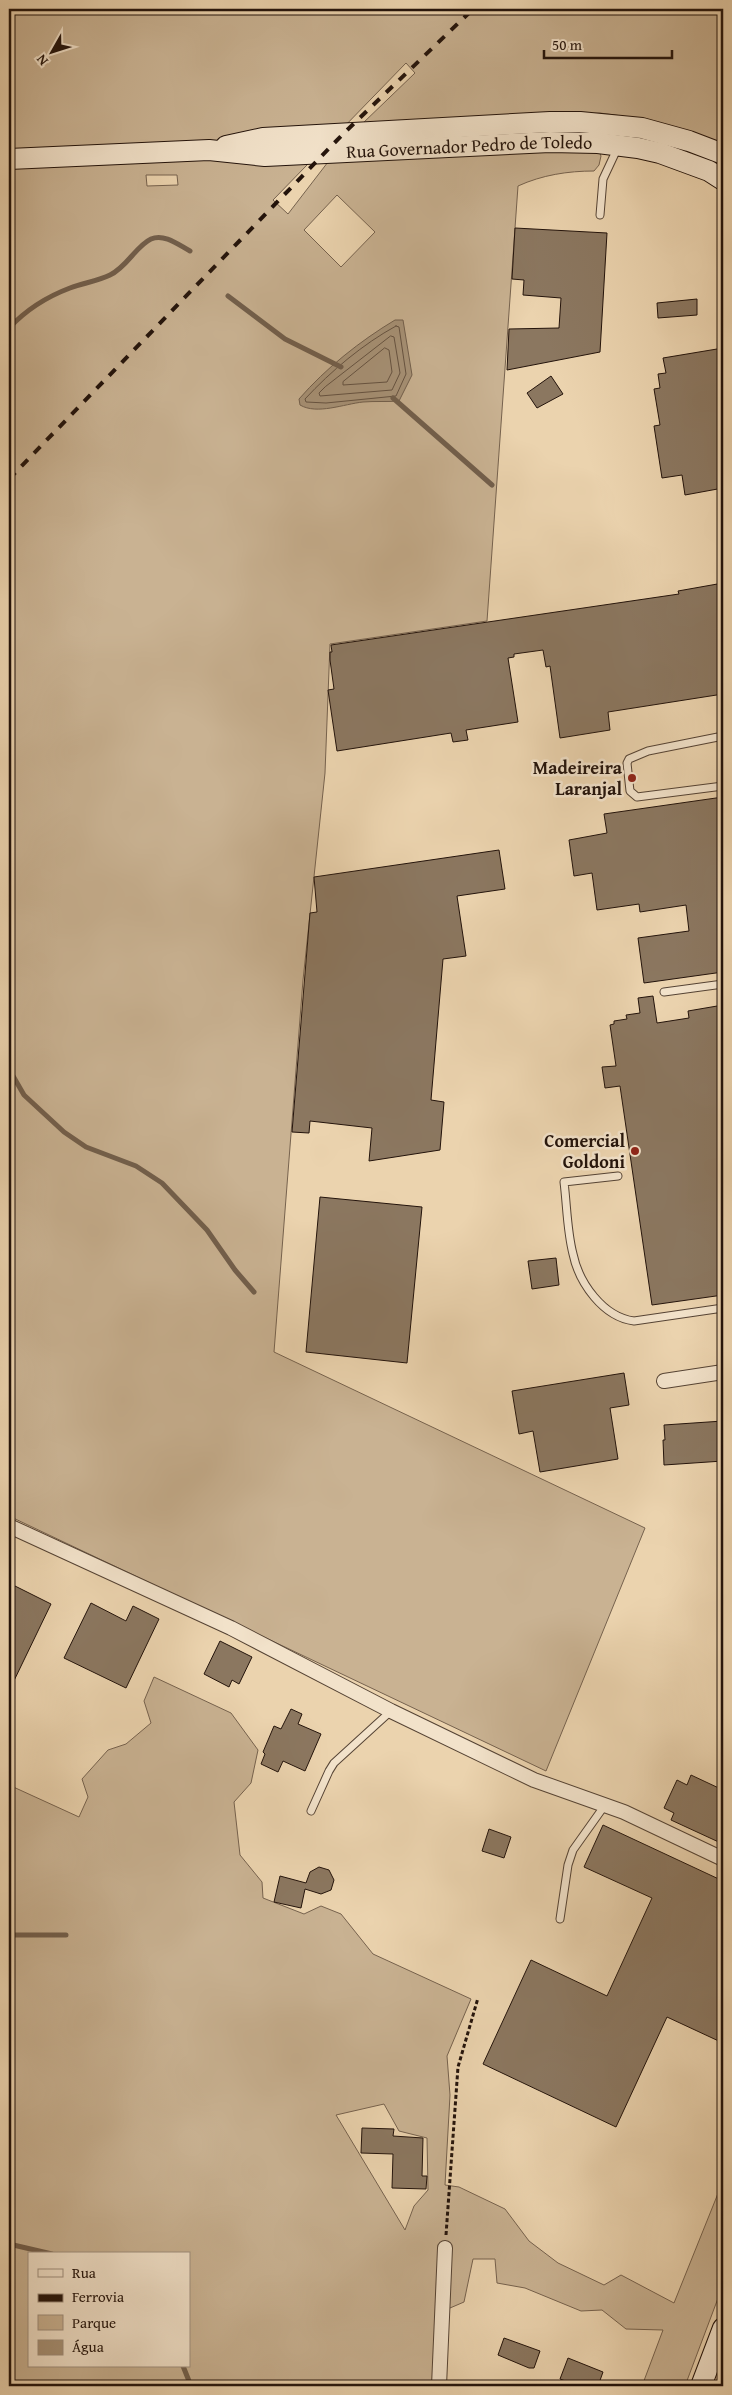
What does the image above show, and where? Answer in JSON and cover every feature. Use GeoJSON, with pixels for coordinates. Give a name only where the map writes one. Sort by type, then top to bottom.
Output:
{"type":"FeatureCollection","features":[{"type":"Feature","properties":{"kind":"main road","name":"Rua Governador Pedro de Toledo"},"geometry":{"type":"LineString","coordinates":[[209,150],[263,138],[550,122],[599,123],[642,128],[689,141],[723,154]]}},
{"type":"Feature","properties":{"kind":"main road","name":"Rua Governador Pedro de Toledo"},"geometry":{"type":"LineString","coordinates":[[9,159],[209,150],[265,156],[550,142],[619,144],[683,160],[709,170],[723,180]]}},
{"type":"Feature","properties":{"kind":"main road"},"geometry":{"type":"LineString","coordinates":[[701,2386],[723,2328]]}},
{"type":"Feature","properties":{"kind":"street"},"geometry":{"type":"LineString","coordinates":[[664,1381],[723,1372]]}},
{"type":"Feature","properties":{"kind":"street"},"geometry":{"type":"LineString","coordinates":[[9,1526],[231,1628],[392,1711],[534,1780],[605,1805],[723,1859]]}},
{"type":"Feature","properties":{"kind":"street"},"geometry":{"type":"LineString","coordinates":[[439,2386],[445,2248]]}},
{"type":"Feature","properties":{"kind":"lane"},"geometry":{"type":"LineString","coordinates":[[600,215],[602,179],[619,144]]}},
{"type":"Feature","properties":{"kind":"lane"},"geometry":{"type":"LineString","coordinates":[[723,736],[648,750],[629,759],[627,763],[630,791],[637,797],[723,786]]}},
{"type":"Feature","properties":{"kind":"lane"},"geometry":{"type":"LineString","coordinates":[[664,992],[723,984]]}},
{"type":"Feature","properties":{"kind":"lane"},"geometry":{"type":"LineString","coordinates":[[618,1176],[564,1182],[573,1255],[579,1273],[595,1297],[611,1313],[623,1319],[634,1321],[723,1308]]}},
{"type":"Feature","properties":{"kind":"lane"},"geometry":{"type":"LineString","coordinates":[[311,1811],[334,1763],[392,1711]]}},
{"type":"Feature","properties":{"kind":"lane"},"geometry":{"type":"LineString","coordinates":[[560,1919],[568,1865],[573,1850],[605,1805]]}},
{"type":"Feature","properties":{"kind":"path"},"geometry":{"type":"LineString","coordinates":[[445,2248],[458,2067],[478,1998]]}},
{"type":"Feature","properties":{"kind":"green space"},"geometry":{"type":"Polygon","coordinates":[[[9,9],[723,9],[723,145],[644,119],[600,113],[362,124],[415,73],[406,63],[273,200],[288,214],[328,162],[598,149],[601,156],[599,165],[594,171],[555,174],[518,186],[487,621],[330,644],[325,773],[303,980],[274,1352],[645,1528],[546,1771],[9,1516],[9,9]],[[146,175],[147,186],[178,185],[177,175],[146,175]],[[337,195],[304,230],[341,267],[375,232],[337,195]]]}},
{"type":"Feature","properties":{"kind":"green space"},"geometry":{"type":"Polygon","coordinates":[[[154,1677],[231,1713],[258,1750],[251,1783],[234,1802],[240,1855],[262,1882],[263,1898],[304,1914],[321,1906],[341,1914],[373,1954],[471,1999],[447,2056],[450,2095],[445,2185],[459,2187],[505,2209],[529,2241],[558,2263],[604,2285],[621,2275],[674,2303],[723,2181],[723,2285],[685,2386],[642,2386],[663,2330],[626,2329],[602,2310],[581,2311],[525,2288],[497,2283],[495,2259],[473,2259],[464,2302],[450,2308],[437,2286],[433,2386],[9,2386],[9,1785],[79,1817],[88,1797],[82,1779],[108,1750],[126,1744],[151,1723],[144,1701],[154,1677]],[[384,2104],[336,2115],[405,2230],[414,2206],[428,2190],[427,2138],[399,2131],[384,2104]]]}},
{"type":"Feature","properties":{"kind":"water"},"geometry":{"type":"Polygon","coordinates":[[[395,320],[403,320],[412,375],[399,401],[363,402],[322,409],[307,408],[300,405],[299,399],[332,366],[356,346],[395,320]]]}},
{"type":"Feature","properties":{"kind":"building"},"geometry":{"type":"Polygon","coordinates":[[[515,228],[607,233],[600,352],[507,370],[509,329],[559,328],[561,298],[523,295],[524,280],[512,279],[515,228]]]}},
{"type":"Feature","properties":{"kind":"building"},"geometry":{"type":"Polygon","coordinates":[[[697,299],[697,315],[658,318],[657,303],[697,299]]]}},
{"type":"Feature","properties":{"kind":"building"},"geometry":{"type":"Polygon","coordinates":[[[723,348],[723,488],[685,495],[682,475],[662,478],[654,426],[660,425],[654,389],[660,388],[658,374],[666,373],[663,358],[723,348]]]}},
{"type":"Feature","properties":{"kind":"building"},"geometry":{"type":"Polygon","coordinates":[[[551,376],[563,394],[537,408],[527,393],[551,376]]]}},
{"type":"Feature","properties":{"kind":"building"},"geometry":{"type":"Polygon","coordinates":[[[723,583],[723,694],[608,712],[610,730],[560,738],[550,666],[546,667],[543,650],[514,654],[514,657],[508,658],[518,722],[466,730],[468,740],[453,742],[451,733],[337,751],[328,690],[334,689],[330,660],[331,645],[679,594],[678,591],[723,583]]]}},
{"type":"Feature","properties":{"kind":"building"},"geometry":{"type":"Polygon","coordinates":[[[723,797],[723,972],[644,983],[638,938],[689,931],[686,905],[640,912],[639,904],[597,910],[592,873],[574,876],[569,840],[607,833],[604,814],[723,797]]]}},
{"type":"Feature","properties":{"kind":"building"},"geometry":{"type":"Polygon","coordinates":[[[499,850],[505,889],[457,896],[466,956],[443,959],[431,1100],[444,1102],[440,1150],[369,1161],[372,1128],[310,1121],[309,1133],[292,1132],[310,913],[317,912],[314,877],[499,850]]]}},
{"type":"Feature","properties":{"kind":"building"},"geometry":{"type":"Polygon","coordinates":[[[653,996],[657,1023],[689,1018],[688,1011],[723,1005],[723,1295],[652,1305],[620,1086],[605,1088],[602,1067],[616,1066],[610,1025],[614,1024],[614,1021],[627,1019],[626,1015],[640,1013],[638,998],[653,996]]]}},
{"type":"Feature","properties":{"kind":"building"},"geometry":{"type":"Polygon","coordinates":[[[320,1197],[422,1207],[407,1363],[306,1352],[320,1197]]]}},
{"type":"Feature","properties":{"kind":"building"},"geometry":{"type":"Polygon","coordinates":[[[556,1258],[559,1285],[532,1289],[528,1261],[556,1258]]]}},
{"type":"Feature","properties":{"kind":"building"},"geometry":{"type":"Polygon","coordinates":[[[624,1373],[629,1405],[610,1408],[618,1459],[540,1472],[533,1431],[519,1434],[512,1391],[624,1373]]]}},
{"type":"Feature","properties":{"kind":"building"},"geometry":{"type":"Polygon","coordinates":[[[723,1421],[723,1461],[664,1465],[664,1425],[723,1421]]]}},
{"type":"Feature","properties":{"kind":"building"},"geometry":{"type":"Polygon","coordinates":[[[9,1583],[51,1604],[9,1691],[9,1583]]]}},
{"type":"Feature","properties":{"kind":"building"},"geometry":{"type":"Polygon","coordinates":[[[91,1603],[126,1621],[133,1606],[159,1619],[126,1688],[64,1658],[91,1603]]]}},
{"type":"Feature","properties":{"kind":"building"},"geometry":{"type":"Polygon","coordinates":[[[220,1641],[252,1657],[239,1684],[232,1680],[229,1687],[204,1674],[220,1641]]]}},
{"type":"Feature","properties":{"kind":"building"},"geometry":{"type":"Polygon","coordinates":[[[291,1709],[302,1714],[298,1724],[321,1734],[305,1771],[283,1761],[278,1772],[261,1764],[265,1754],[263,1752],[274,1726],[281,1729],[291,1709]]]}},
{"type":"Feature","properties":{"kind":"building"},"geometry":{"type":"Polygon","coordinates":[[[691,1775],[723,1790],[723,1844],[671,1820],[674,1813],[664,1808],[677,1780],[687,1785],[691,1775]]]}},
{"type":"Feature","properties":{"kind":"building"},"geometry":{"type":"Polygon","coordinates":[[[603,1825],[723,1881],[723,2043],[667,2017],[616,2127],[483,2064],[531,1960],[607,1996],[652,1898],[584,1867],[603,1825]]]}},
{"type":"Feature","properties":{"kind":"building"},"geometry":{"type":"Polygon","coordinates":[[[489,1829],[511,1837],[504,1858],[482,1851],[489,1829]]]}},
{"type":"Feature","properties":{"kind":"building"},"geometry":{"type":"Polygon","coordinates":[[[319,1867],[329,1870],[334,1880],[331,1890],[321,1894],[305,1889],[301,1908],[274,1902],[280,1876],[306,1883],[310,1872],[319,1867]]]}},
{"type":"Feature","properties":{"kind":"building"},"geometry":{"type":"Polygon","coordinates":[[[362,2128],[394,2129],[393,2136],[423,2138],[422,2176],[427,2176],[426,2189],[392,2188],[393,2154],[361,2153],[362,2128]]]}},
{"type":"Feature","properties":{"kind":"building"},"geometry":{"type":"Polygon","coordinates":[[[504,2338],[540,2351],[534,2368],[529,2368],[498,2355],[504,2338]]]}},
{"type":"Feature","properties":{"kind":"building"},"geometry":{"type":"Polygon","coordinates":[[[568,2358],[603,2372],[598,2386],[579,2386],[560,2379],[568,2358]]]}},
{"type":"Feature","properties":{"kind":"waterway"},"geometry":{"type":"LineString","coordinates":[[9,328],[29,310],[53,296],[75,286],[105,277],[116,271],[141,246],[151,239],[166,239],[190,251]]}},
{"type":"Feature","properties":{"kind":"waterway"},"geometry":{"type":"LineString","coordinates":[[228,296],[285,339],[341,367]]}},
{"type":"Feature","properties":{"kind":"waterway"},"geometry":{"type":"LineString","coordinates":[[393,398],[492,485]]}},
{"type":"Feature","properties":{"kind":"waterway"},"geometry":{"type":"LineString","coordinates":[[9,1069],[24,1095],[64,1132],[86,1147],[136,1166],[162,1183],[207,1230],[235,1270],[254,1292]]}},
{"type":"Feature","properties":{"kind":"waterway"},"geometry":{"type":"LineString","coordinates":[[9,1935],[66,1935]]}},
{"type":"Feature","properties":{"kind":"waterway"},"geometry":{"type":"LineString","coordinates":[[9,2244],[43,2252]]}},
{"type":"Feature","properties":{"kind":"waterway"},"geometry":{"type":"LineString","coordinates":[[184,2368],[191,2386]]}},
{"type":"Feature","properties":{"kind":"railway"},"geometry":{"type":"LineString","coordinates":[[9,479],[343,134],[473,9]]}},
{"type":"Feature","properties":{"kind":"place","name":"Madeireira Laranjal"},"geometry":{"type":"Point","coordinates":[632,778]}},
{"type":"Feature","properties":{"kind":"place","name":"Comercial Goldoni"},"geometry":{"type":"Point","coordinates":[635,1151]}}]}
